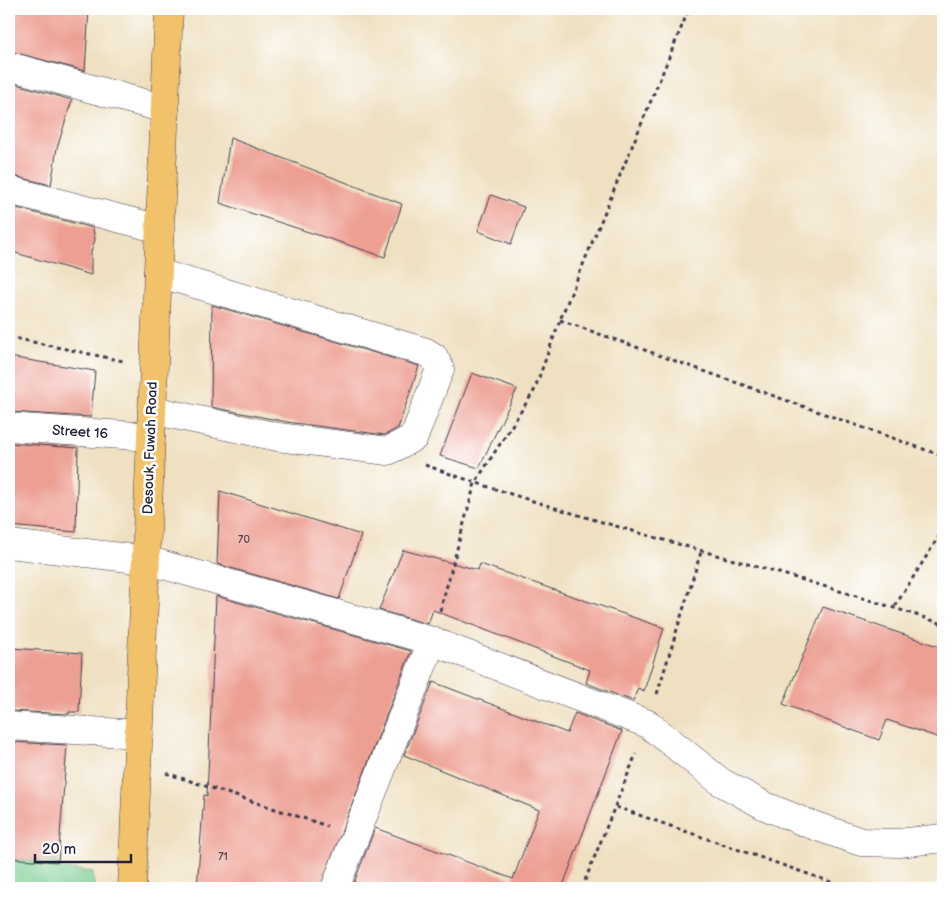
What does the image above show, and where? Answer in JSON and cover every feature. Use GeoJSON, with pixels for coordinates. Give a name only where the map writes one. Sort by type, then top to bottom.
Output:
{"type":"FeatureCollection","features":[{"type":"Feature","properties":{"kind":"main road","name":"Desouk, Fuwah Road"},"geometry":{"type":"LineString","coordinates":[[132,888],[169,9]]}},
{"type":"Feature","properties":{"kind":"street"},"geometry":{"type":"LineString","coordinates":[[9,66],[165,109]]}},
{"type":"Feature","properties":{"kind":"street"},"geometry":{"type":"LineString","coordinates":[[9,190],[160,229]]}},
{"type":"Feature","properties":{"kind":"street"},"geometry":{"type":"LineString","coordinates":[[152,410],[278,437],[388,451],[414,437],[440,369],[434,357],[426,352],[158,273]]}},
{"type":"Feature","properties":{"kind":"street","name":"Street 16"},"geometry":{"type":"LineString","coordinates":[[9,427],[151,437]]}},
{"type":"Feature","properties":{"kind":"street"},"geometry":{"type":"LineString","coordinates":[[9,544],[146,560],[432,641],[648,724],[721,782],[765,806],[807,824],[860,842],[899,843],[943,838]]}},
{"type":"Feature","properties":{"kind":"street"},"geometry":{"type":"LineString","coordinates":[[335,888],[432,641]]}},
{"type":"Feature","properties":{"kind":"street"},"geometry":{"type":"LineString","coordinates":[[9,726],[139,734]]}},
{"type":"Feature","properties":{"kind":"path"},"geometry":{"type":"LineString","coordinates":[[432,641],[475,483],[534,392],[560,320],[690,9]]}},
{"type":"Feature","properties":{"kind":"path"},"geometry":{"type":"LineString","coordinates":[[560,320],[943,456]]}},
{"type":"Feature","properties":{"kind":"path"},"geometry":{"type":"LineString","coordinates":[[9,337],[154,368]]}},
{"type":"Feature","properties":{"kind":"path"},"geometry":{"type":"LineString","coordinates":[[388,451],[475,483],[701,552],[895,606],[943,624]]}},
{"type":"Feature","properties":{"kind":"path"},"geometry":{"type":"LineString","coordinates":[[895,606],[943,530]]}},
{"type":"Feature","properties":{"kind":"path"},"geometry":{"type":"LineString","coordinates":[[137,764],[356,835]]}},
{"type":"Feature","properties":{"kind":"path"},"geometry":{"type":"LineString","coordinates":[[616,807],[848,888]]}},
{"type":"Feature","properties":{"kind":"path"},"geometry":{"type":"LineString","coordinates":[[832,888],[834,883]]}},
{"type":"Feature","properties":{"kind":"green space"},"geometry":{"type":"Polygon","coordinates":[[[9,858],[58,862],[58,868],[93,872],[94,888],[9,888],[9,858]]]}},
{"type":"Feature","properties":{"kind":"building"},"geometry":{"type":"Polygon","coordinates":[[[9,9],[89,9],[85,71],[9,51],[9,9]]]}},
{"type":"Feature","properties":{"kind":"building"},"geometry":{"type":"Polygon","coordinates":[[[9,82],[72,100],[57,148],[51,185],[9,175],[9,82]]]}},
{"type":"Feature","properties":{"kind":"building"},"geometry":{"type":"Polygon","coordinates":[[[230,138],[402,204],[385,257],[220,203],[230,138]]]}},
{"type":"Feature","properties":{"kind":"building"},"geometry":{"type":"Polygon","coordinates":[[[491,195],[524,207],[511,244],[478,231],[491,195]]]}},
{"type":"Feature","properties":{"kind":"building"},"geometry":{"type":"Polygon","coordinates":[[[9,206],[93,228],[95,240],[91,251],[91,275],[9,251],[9,206]]]}},
{"type":"Feature","properties":{"kind":"building"},"geometry":{"type":"Polygon","coordinates":[[[212,305],[419,366],[398,428],[385,435],[287,422],[211,407],[212,305]]]}},
{"type":"Feature","properties":{"kind":"building"},"geometry":{"type":"Polygon","coordinates":[[[9,357],[95,371],[91,417],[9,412],[9,357]]]}},
{"type":"Feature","properties":{"kind":"building"},"geometry":{"type":"Polygon","coordinates":[[[472,373],[517,389],[479,468],[440,456],[472,373]]]}},
{"type":"Feature","properties":{"kind":"building"},"geometry":{"type":"Polygon","coordinates":[[[9,443],[78,448],[76,532],[9,526],[9,443]]]}},
{"type":"Feature","properties":{"kind":"building"},"geometry":{"type":"Polygon","coordinates":[[[220,491],[361,535],[339,599],[217,564],[220,491]]]}},
{"type":"Feature","properties":{"kind":"building"},"geometry":{"type":"Polygon","coordinates":[[[403,550],[478,570],[480,564],[664,628],[644,691],[638,688],[633,701],[586,683],[590,670],[433,610],[428,624],[379,610],[403,550]]]}},
{"type":"Feature","properties":{"kind":"building"},"geometry":{"type":"Polygon","coordinates":[[[216,596],[411,651],[320,888],[197,888],[204,795],[207,796],[216,596]]]}},
{"type":"Feature","properties":{"kind":"building"},"geometry":{"type":"Polygon","coordinates":[[[823,607],[943,648],[943,739],[887,720],[879,740],[783,704],[823,607]]]}},
{"type":"Feature","properties":{"kind":"building"},"geometry":{"type":"Polygon","coordinates":[[[11,648],[82,653],[79,712],[69,712],[69,714],[9,711],[11,648]]]}},
{"type":"Feature","properties":{"kind":"building"},"geometry":{"type":"Polygon","coordinates":[[[433,682],[567,733],[575,713],[622,731],[562,888],[352,888],[375,828],[513,879],[539,810],[404,755],[433,682]]]}},
{"type":"Feature","properties":{"kind":"building"},"geometry":{"type":"Polygon","coordinates":[[[9,742],[67,745],[58,862],[9,858],[9,742]]]}}]}
